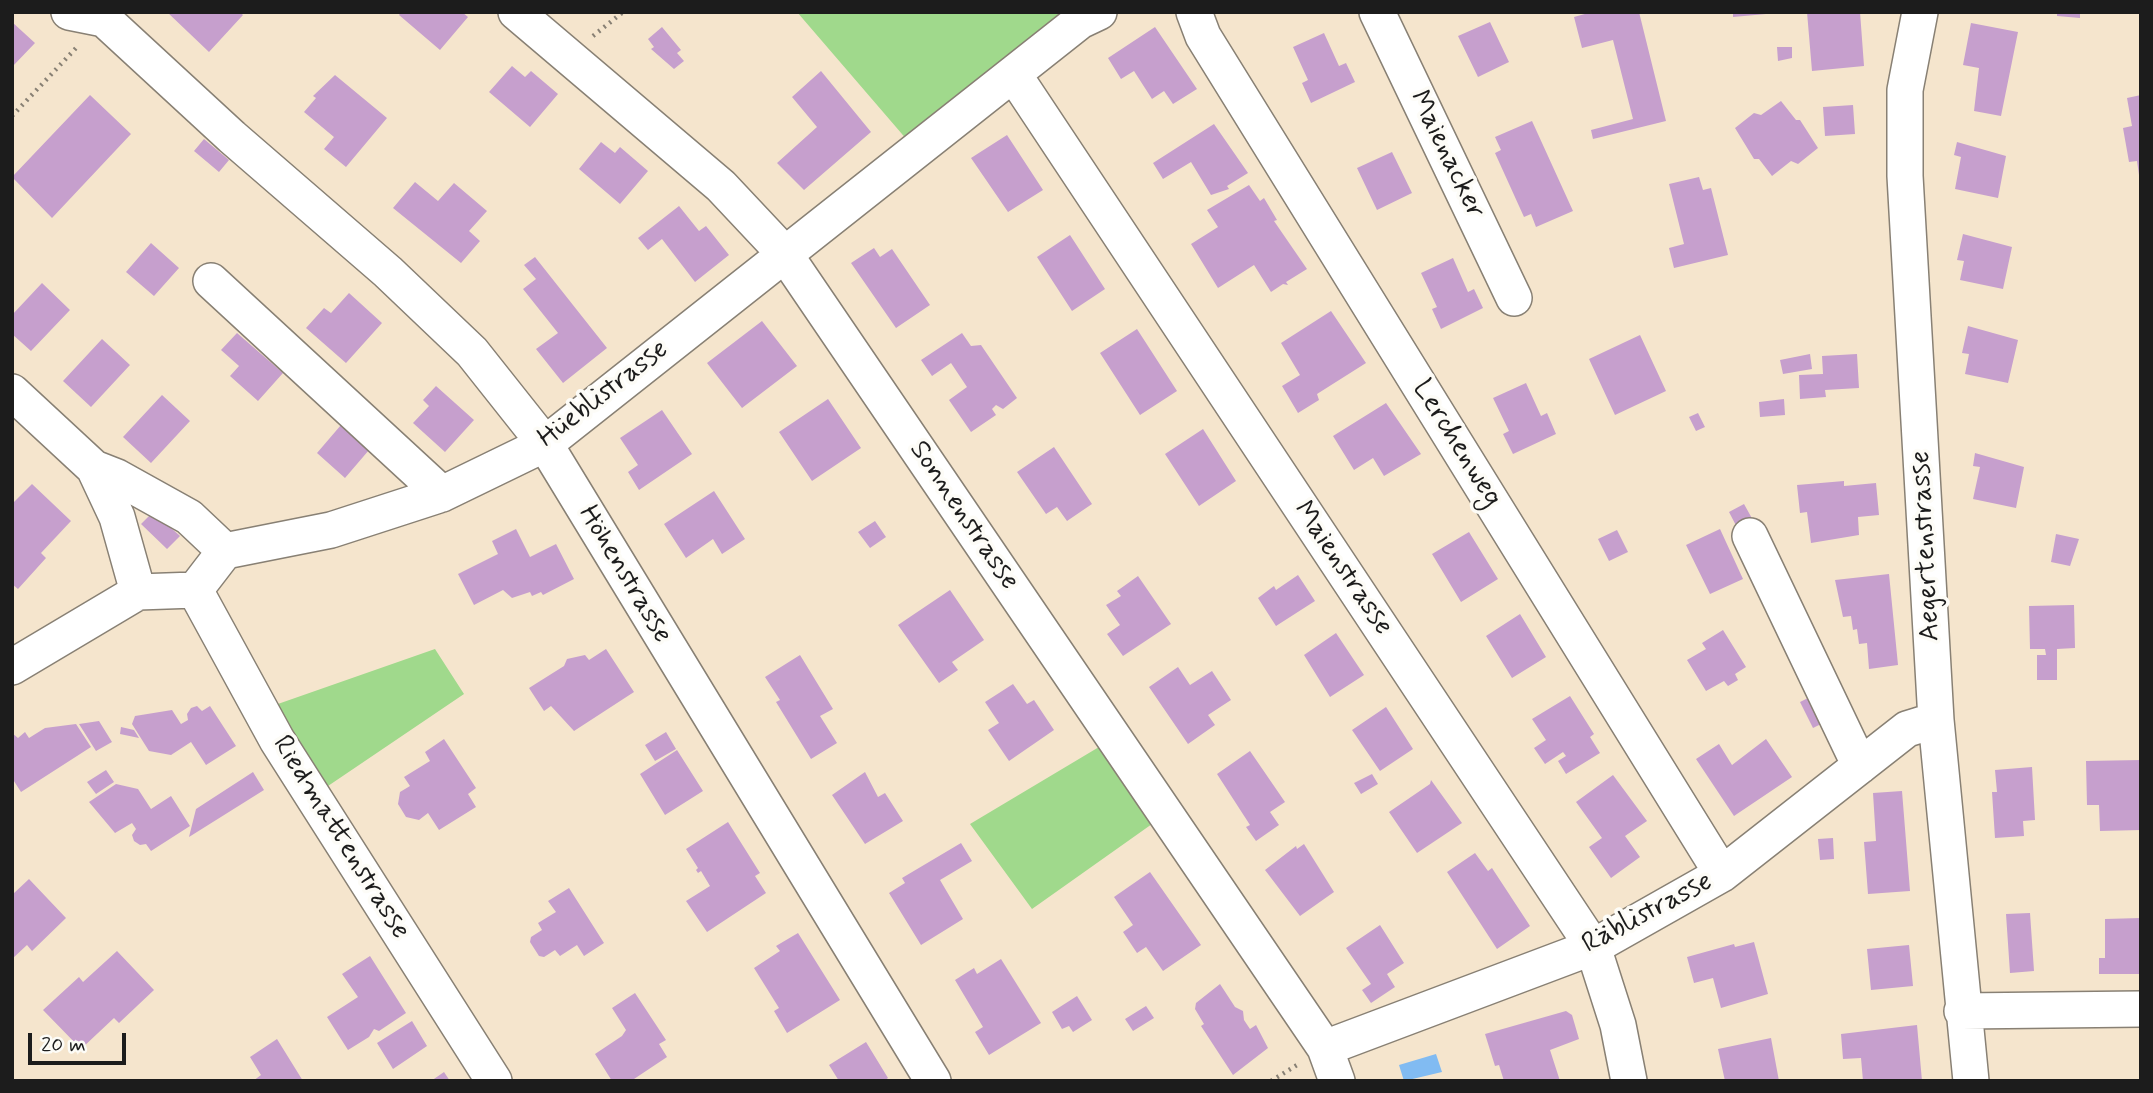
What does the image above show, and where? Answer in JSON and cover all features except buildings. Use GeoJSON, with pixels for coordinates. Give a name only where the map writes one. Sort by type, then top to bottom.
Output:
{"type":"FeatureCollection","features":[{"type":"Feature","properties":{"kind":"street"},"geometry":{"type":"LineString","coordinates":[[69,12],[104,19]]}},
{"type":"Feature","properties":{"kind":"street","name":"Sonnenstrasse"},"geometry":{"type":"LineString","coordinates":[[516,12],[721,186],[784,253],[1325,1048],[1337,1081]]}},
{"type":"Feature","properties":{"kind":"street","name":"Hüeblistrasse"},"geometry":{"type":"LineString","coordinates":[[225,551],[331,530],[442,494],[545,444],[1080,21],[1099,12]]}},
{"type":"Feature","properties":{"kind":"street","name":"Lerchenweg"},"geometry":{"type":"LineString","coordinates":[[1194,12],[1203,36],[1722,874]]}},
{"type":"Feature","properties":{"kind":"street","name":"Maienacker"},"geometry":{"type":"LineString","coordinates":[[1377,12],[1514,298]]}},
{"type":"Feature","properties":{"kind":"street","name":"Aegertenstrasse"},"geometry":{"type":"LineString","coordinates":[[1920,12],[1905,90],[1903,136],[1936,720],[1962,1011],[1971,1081]]}},
{"type":"Feature","properties":{"kind":"street","name":"Höhenstrasse"},"geometry":{"type":"LineString","coordinates":[[104,19],[232,137],[388,272],[472,352],[545,444],[933,1081]]}},
{"type":"Feature","properties":{"kind":"street","name":"Maienstrasse"},"geometry":{"type":"LineString","coordinates":[[1014,75],[1593,947],[1618,1026],[1629,1081]]}},
{"type":"Feature","properties":{"kind":"street"},"geometry":{"type":"LineString","coordinates":[[211,281],[442,494]]}},
{"type":"Feature","properties":{"kind":"street"},"geometry":{"type":"LineString","coordinates":[[12,393],[94,468],[117,477],[189,517],[225,551],[195,590],[138,592],[12,667]]}},
{"type":"Feature","properties":{"kind":"street"},"geometry":{"type":"LineString","coordinates":[[94,468],[117,517],[138,592]]}},
{"type":"Feature","properties":{"kind":"street"},"geometry":{"type":"LineString","coordinates":[[1750,536],[1860,766]]}},
{"type":"Feature","properties":{"kind":"street","name":"Riedmattenstrasse"},"geometry":{"type":"LineString","coordinates":[[195,590],[277,740],[494,1081]]}},
{"type":"Feature","properties":{"kind":"street","name":"Räblistrasse"},"geometry":{"type":"LineString","coordinates":[[1325,1048],[1593,947],[1722,874],[1907,729],[1936,720]]}},
{"type":"Feature","properties":{"kind":"street"},"geometry":{"type":"LineString","coordinates":[[1962,1011],[2141,1009]]}},
{"type":"Feature","properties":{"kind":"path"},"geometry":{"type":"LineString","coordinates":[[12,116],[104,19]]}},
{"type":"Feature","properties":{"kind":"green space"},"geometry":{"type":"Polygon","coordinates":[[[797,12],[1068,12],[1051,21],[908,141],[797,12]]]}},
{"type":"Feature","properties":{"kind":"green space"},"geometry":{"type":"Polygon","coordinates":[[[435,649],[464,694],[328,786],[275,705],[435,649]]]}},
{"type":"Feature","properties":{"kind":"green space"},"geometry":{"type":"Polygon","coordinates":[[[1099,747],[1152,824],[1032,909],[970,824],[1099,747]]]}},
{"type":"Feature","properties":{"kind":"water"},"geometry":{"type":"Polygon","coordinates":[[[1436,1054],[1442,1072],[1404,1081],[1399,1065],[1436,1054]]]}}]}
